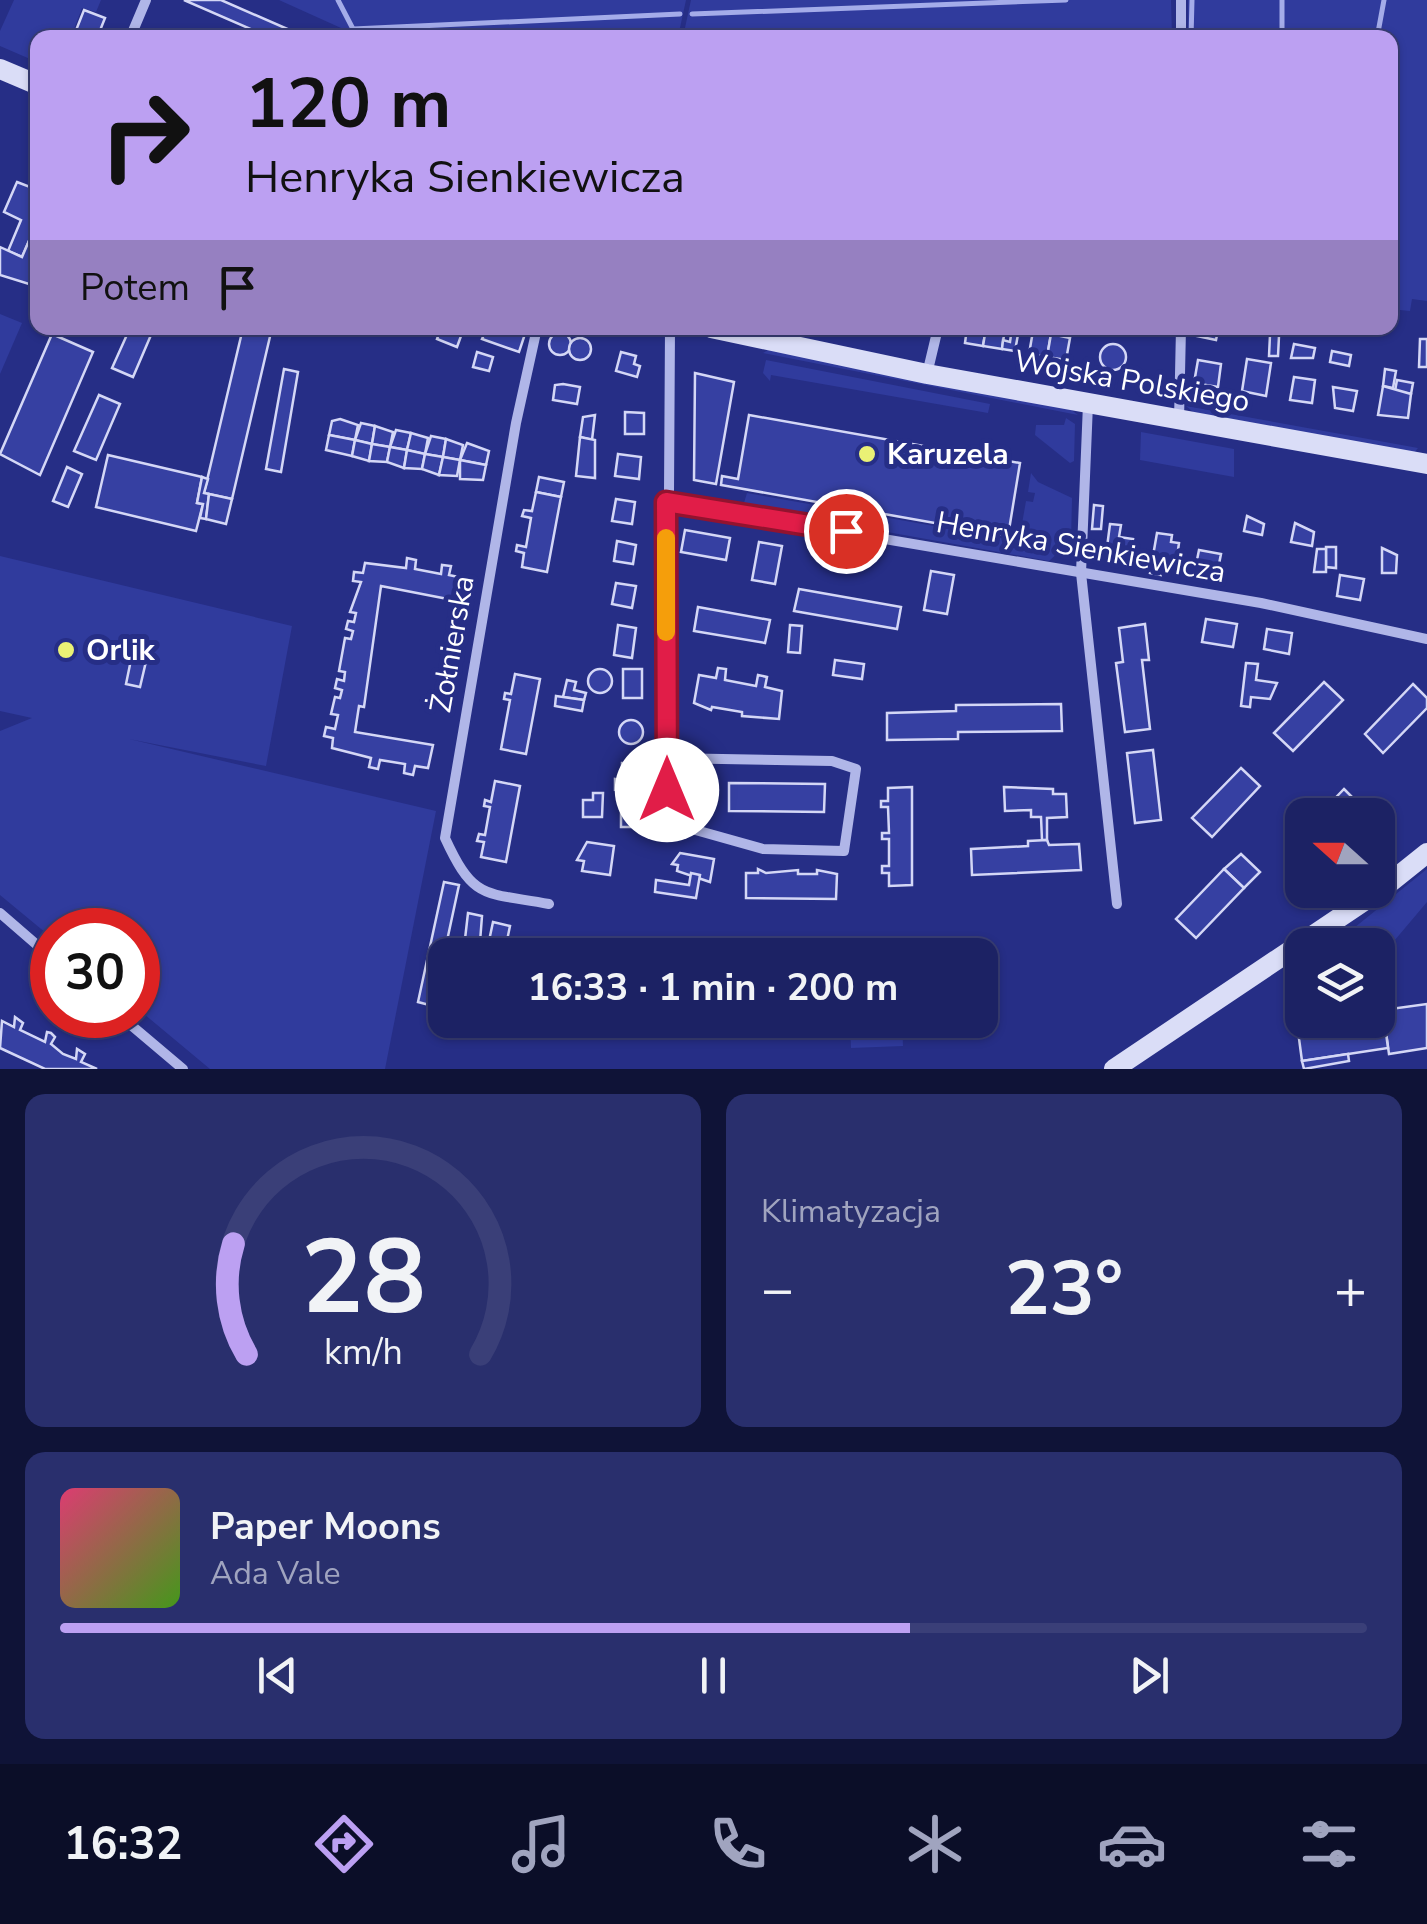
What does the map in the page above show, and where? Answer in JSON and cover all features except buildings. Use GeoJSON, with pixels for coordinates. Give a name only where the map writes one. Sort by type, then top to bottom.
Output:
{"type":"FeatureCollection","features":[{"type":"Feature","properties":{"kind":"street"},"geometry":{"type":"LineString","coordinates":[[133,30],[146,0]]}},
{"type":"Feature","properties":{"kind":"street"},"geometry":{"type":"LineString","coordinates":[[1181,0],[1181,30]]}},
{"type":"Feature","properties":{"kind":"street"},"geometry":{"type":"LineString","coordinates":[[0,68],[30,81]]}},
{"type":"Feature","properties":{"kind":"street","name":"Żołnierska"},"geometry":{"type":"LineString","coordinates":[[535,335],[446,838],[464,878],[486,892],[548,904]]}},
{"type":"Feature","properties":{"kind":"street"},"geometry":{"type":"LineString","coordinates":[[666,758],[832,761],[856,769],[844,850],[763,849],[667,822],[666,758],[666,502],[670,335]]}},
{"type":"Feature","properties":{"kind":"street","name":"Wojska Polskiego"},"geometry":{"type":"LineString","coordinates":[[744,335],[927,374],[1427,464]]}},
{"type":"Feature","properties":{"kind":"street"},"geometry":{"type":"LineString","coordinates":[[927,374],[936,335]]}},
{"type":"Feature","properties":{"kind":"street"},"geometry":{"type":"LineString","coordinates":[[1179,420],[1180,335]]}},
{"type":"Feature","properties":{"kind":"street"},"geometry":{"type":"LineString","coordinates":[[1088,403],[1081,573],[1117,904]]}},
{"type":"Feature","properties":{"kind":"street","name":"Henryka Sienkiewicza"},"geometry":{"type":"LineString","coordinates":[[666,502],[1316,614],[1427,638]]}},
{"type":"Feature","properties":{"kind":"street"},"geometry":{"type":"LineString","coordinates":[[1395,874],[1427,836]]}},
{"type":"Feature","properties":{"kind":"street"},"geometry":{"type":"LineString","coordinates":[[1395,879],[1427,853]]}},
{"type":"Feature","properties":{"kind":"street"},"geometry":{"type":"LineString","coordinates":[[1114,1069],[1354,908]]}},
{"type":"Feature","properties":{"kind":"street"},"geometry":{"type":"LineString","coordinates":[[0,913],[30,939]]}},
{"type":"Feature","properties":{"kind":"street"},"geometry":{"type":"LineString","coordinates":[[146,1038],[182,1069]]}},
{"type":"Feature","properties":{"kind":"shaded area"},"geometry":{"type":"Polygon","coordinates":[[[14,0],[101,0],[96,12],[82,8],[74,30],[30,30],[30,59],[0,46],[0,31],[14,0]]]}},
{"type":"Feature","properties":{"kind":"shaded area"},"geometry":{"type":"Polygon","coordinates":[[[279,0],[686,0],[680,30],[345,30],[279,0]]]}},
{"type":"Feature","properties":{"kind":"shaded area"},"geometry":{"type":"Polygon","coordinates":[[[691,0],[1171,0],[1172,30],[685,30],[691,0]]]}},
{"type":"Feature","properties":{"kind":"shaded area"},"geometry":{"type":"Polygon","coordinates":[[[1188,0],[1427,0],[1427,301],[1412,299],[1410,311],[1398,310],[1398,30],[1188,30],[1188,0]]]}},
{"type":"Feature","properties":{"kind":"shaded area"},"geometry":{"type":"Polygon","coordinates":[[[0,314],[22,323],[0,374],[0,314]]]}},
{"type":"Feature","properties":{"kind":"shaded area"},"geometry":{"type":"Polygon","coordinates":[[[768,350],[1070,409],[1078,415],[763,353],[768,350]]]}},
{"type":"Feature","properties":{"kind":"shaded area"},"geometry":{"type":"Polygon","coordinates":[[[766,360],[990,404],[988,413],[771,375],[770,381],[763,373],[766,360]]]}},
{"type":"Feature","properties":{"kind":"shaded area"},"geometry":{"type":"Polygon","coordinates":[[[1186,406],[1418,448],[1414,453],[1193,412],[1186,406]]]}},
{"type":"Feature","properties":{"kind":"shaded area"},"geometry":{"type":"Polygon","coordinates":[[[1066,418],[1075,424],[1074,461],[1070,463],[1035,435],[1036,425],[1064,425],[1066,418]]]}},
{"type":"Feature","properties":{"kind":"shaded area"},"geometry":{"type":"Polygon","coordinates":[[[1141,432],[1234,449],[1234,477],[1140,460],[1141,432]]]}},
{"type":"Feature","properties":{"kind":"shaded area"},"geometry":{"type":"Polygon","coordinates":[[[1031,473],[1038,482],[1072,498],[1071,541],[1049,561],[743,506],[747,493],[1019,541],[1026,501],[1033,502],[1035,493],[1028,492],[1031,473]]]}},
{"type":"Feature","properties":{"kind":"shaded area"},"geometry":{"type":"Polygon","coordinates":[[[0,556],[292,626],[266,766],[129,739],[436,811],[385,1069],[210,1069],[160,1027],[160,908],[30,908],[30,920],[0,895],[0,731],[32,718],[0,711],[0,556]]]}},
{"type":"Feature","properties":{"kind":"shaded area"},"geometry":{"type":"Polygon","coordinates":[[[1427,869],[1427,902],[1395,940],[1395,928],[1354,928],[1379,908],[1395,908],[1395,895],[1427,869]]]}},
{"type":"Feature","properties":{"kind":"shaded area"},"geometry":{"type":"Polygon","coordinates":[[[851,1038],[903,1038],[903,1046],[851,1048],[851,1038]]]}},
{"type":"Feature","properties":{"kind":"waterway"},"geometry":{"type":"LineString","coordinates":[[338,0],[353,29],[680,14]]}},
{"type":"Feature","properties":{"kind":"waterway"},"geometry":{"type":"LineString","coordinates":[[692,14],[1066,0]]}},
{"type":"Feature","properties":{"kind":"waterway"},"geometry":{"type":"LineString","coordinates":[[1191,30],[1192,0]]}},
{"type":"Feature","properties":{"kind":"waterway"},"geometry":{"type":"LineString","coordinates":[[1282,0],[1282,30]]}},
{"type":"Feature","properties":{"kind":"waterway"},"geometry":{"type":"LineString","coordinates":[[1378,30],[1384,0]]}},
{"type":"Feature","properties":{"kind":"slow traffic"},"geometry":{"type":"LineString","coordinates":[[666,538],[666,632]]}},
{"type":"Feature","properties":{"kind":"place","name":"Karuzela"},"geometry":{"type":"Point","coordinates":[867,454]}},
{"type":"Feature","properties":{"kind":"place","name":"Orlik"},"geometry":{"type":"Point","coordinates":[66,650]}},
{"type":"Feature","properties":{"kind":"route"},"geometry":{"type":"LineString","coordinates":[[667,790],[666,502],[846,531]]}}]}
